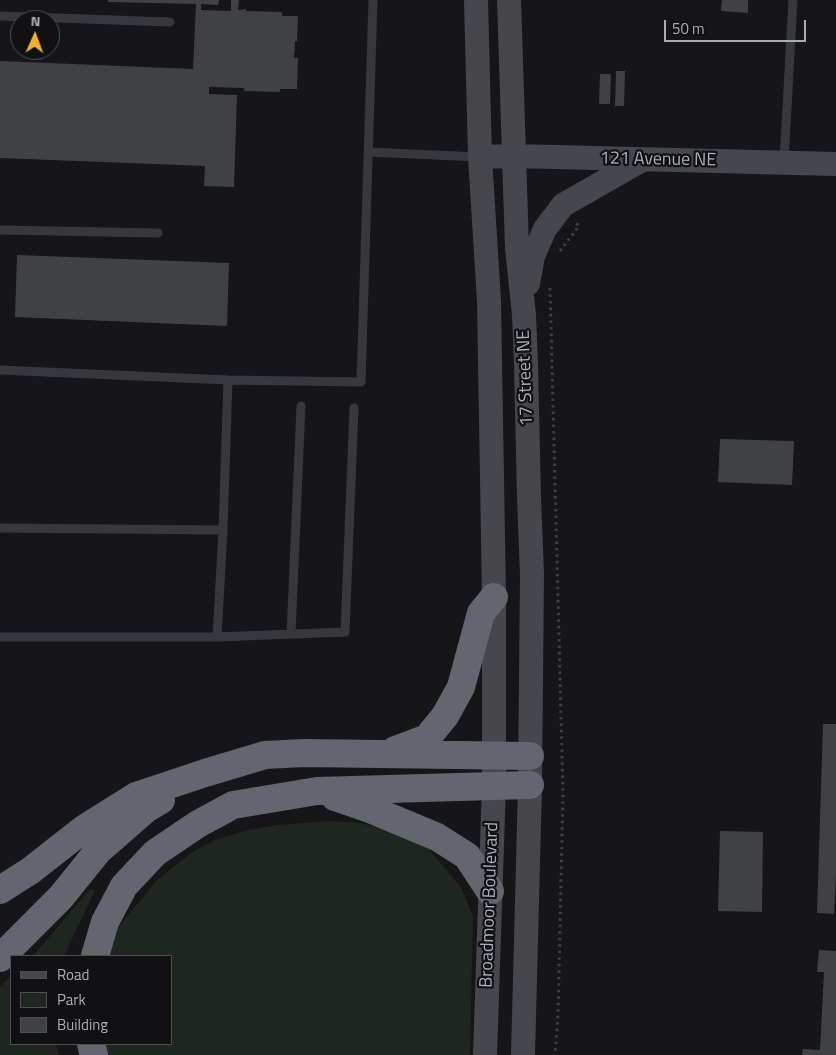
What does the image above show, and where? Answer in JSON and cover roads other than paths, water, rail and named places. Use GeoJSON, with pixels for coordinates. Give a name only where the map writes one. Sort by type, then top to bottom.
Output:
{"type":"FeatureCollection","features":[{"type":"Feature","properties":{"kind":"highway"},"geometry":{"type":"LineString","coordinates":[[383,755],[428,738],[445,716],[461,686],[481,613],[494,597]]}},
{"type":"Feature","properties":{"kind":"highway"},"geometry":{"type":"LineString","coordinates":[[0,890],[30,871],[85,828],[136,796],[265,755],[304,753],[530,756]]}},
{"type":"Feature","properties":{"kind":"highway"},"geometry":{"type":"LineString","coordinates":[[0,958],[61,897],[98,851],[146,809],[205,773]]}},
{"type":"Feature","properties":{"kind":"highway"},"geometry":{"type":"LineString","coordinates":[[94,955],[105,922],[124,886],[156,853],[198,824],[233,805],[316,790],[530,785]]}},
{"type":"Feature","properties":{"kind":"highway"},"geometry":{"type":"LineString","coordinates":[[316,790],[370,809],[437,837],[468,856],[490,891]]}},
{"type":"Feature","properties":{"kind":"main road","name":"17 Street NE"},"geometry":{"type":"LineString","coordinates":[[476,0],[480,157],[490,301],[495,755]]}},
{"type":"Feature","properties":{"kind":"main road","name":"17 Street NE"},"geometry":{"type":"LineString","coordinates":[[509,0],[517,248],[524,315],[532,574],[530,756]]}},
{"type":"Feature","properties":{"kind":"main road","name":"121 Avenue NE"},"geometry":{"type":"LineString","coordinates":[[480,157],[515,156],[836,164]]}},
{"type":"Feature","properties":{"kind":"main road"},"geometry":{"type":"LineString","coordinates":[[524,315],[533,256],[544,229],[563,205],[643,159]]}},
{"type":"Feature","properties":{"kind":"main road","name":"Broadmoor Boulevard"},"geometry":{"type":"LineString","coordinates":[[485,1055],[495,755]]}},
{"type":"Feature","properties":{"kind":"main road","name":"Broadmoor Boulevard"},"geometry":{"type":"LineString","coordinates":[[523,1055],[530,756]]}},
{"type":"Feature","properties":{"kind":"lane"},"geometry":{"type":"LineString","coordinates":[[0,370],[228,380],[361,382],[373,0]]}},
{"type":"Feature","properties":{"kind":"lane"},"geometry":{"type":"LineString","coordinates":[[784,163],[793,0]]}},
{"type":"Feature","properties":{"kind":"lane"},"geometry":{"type":"LineString","coordinates":[[0,16],[170,22]]}},
{"type":"Feature","properties":{"kind":"lane"},"geometry":{"type":"LineString","coordinates":[[368,152],[480,157]]}},
{"type":"Feature","properties":{"kind":"lane"},"geometry":{"type":"LineString","coordinates":[[0,230],[158,233]]}},
{"type":"Feature","properties":{"kind":"lane"},"geometry":{"type":"LineString","coordinates":[[217,637],[224,530],[228,380]]}},
{"type":"Feature","properties":{"kind":"lane"},"geometry":{"type":"LineString","coordinates":[[291,634],[301,406]]}},
{"type":"Feature","properties":{"kind":"lane"},"geometry":{"type":"LineString","coordinates":[[0,637],[217,637],[345,632],[354,408]]}},
{"type":"Feature","properties":{"kind":"lane"},"geometry":{"type":"LineString","coordinates":[[0,528],[224,530]]}}]}
